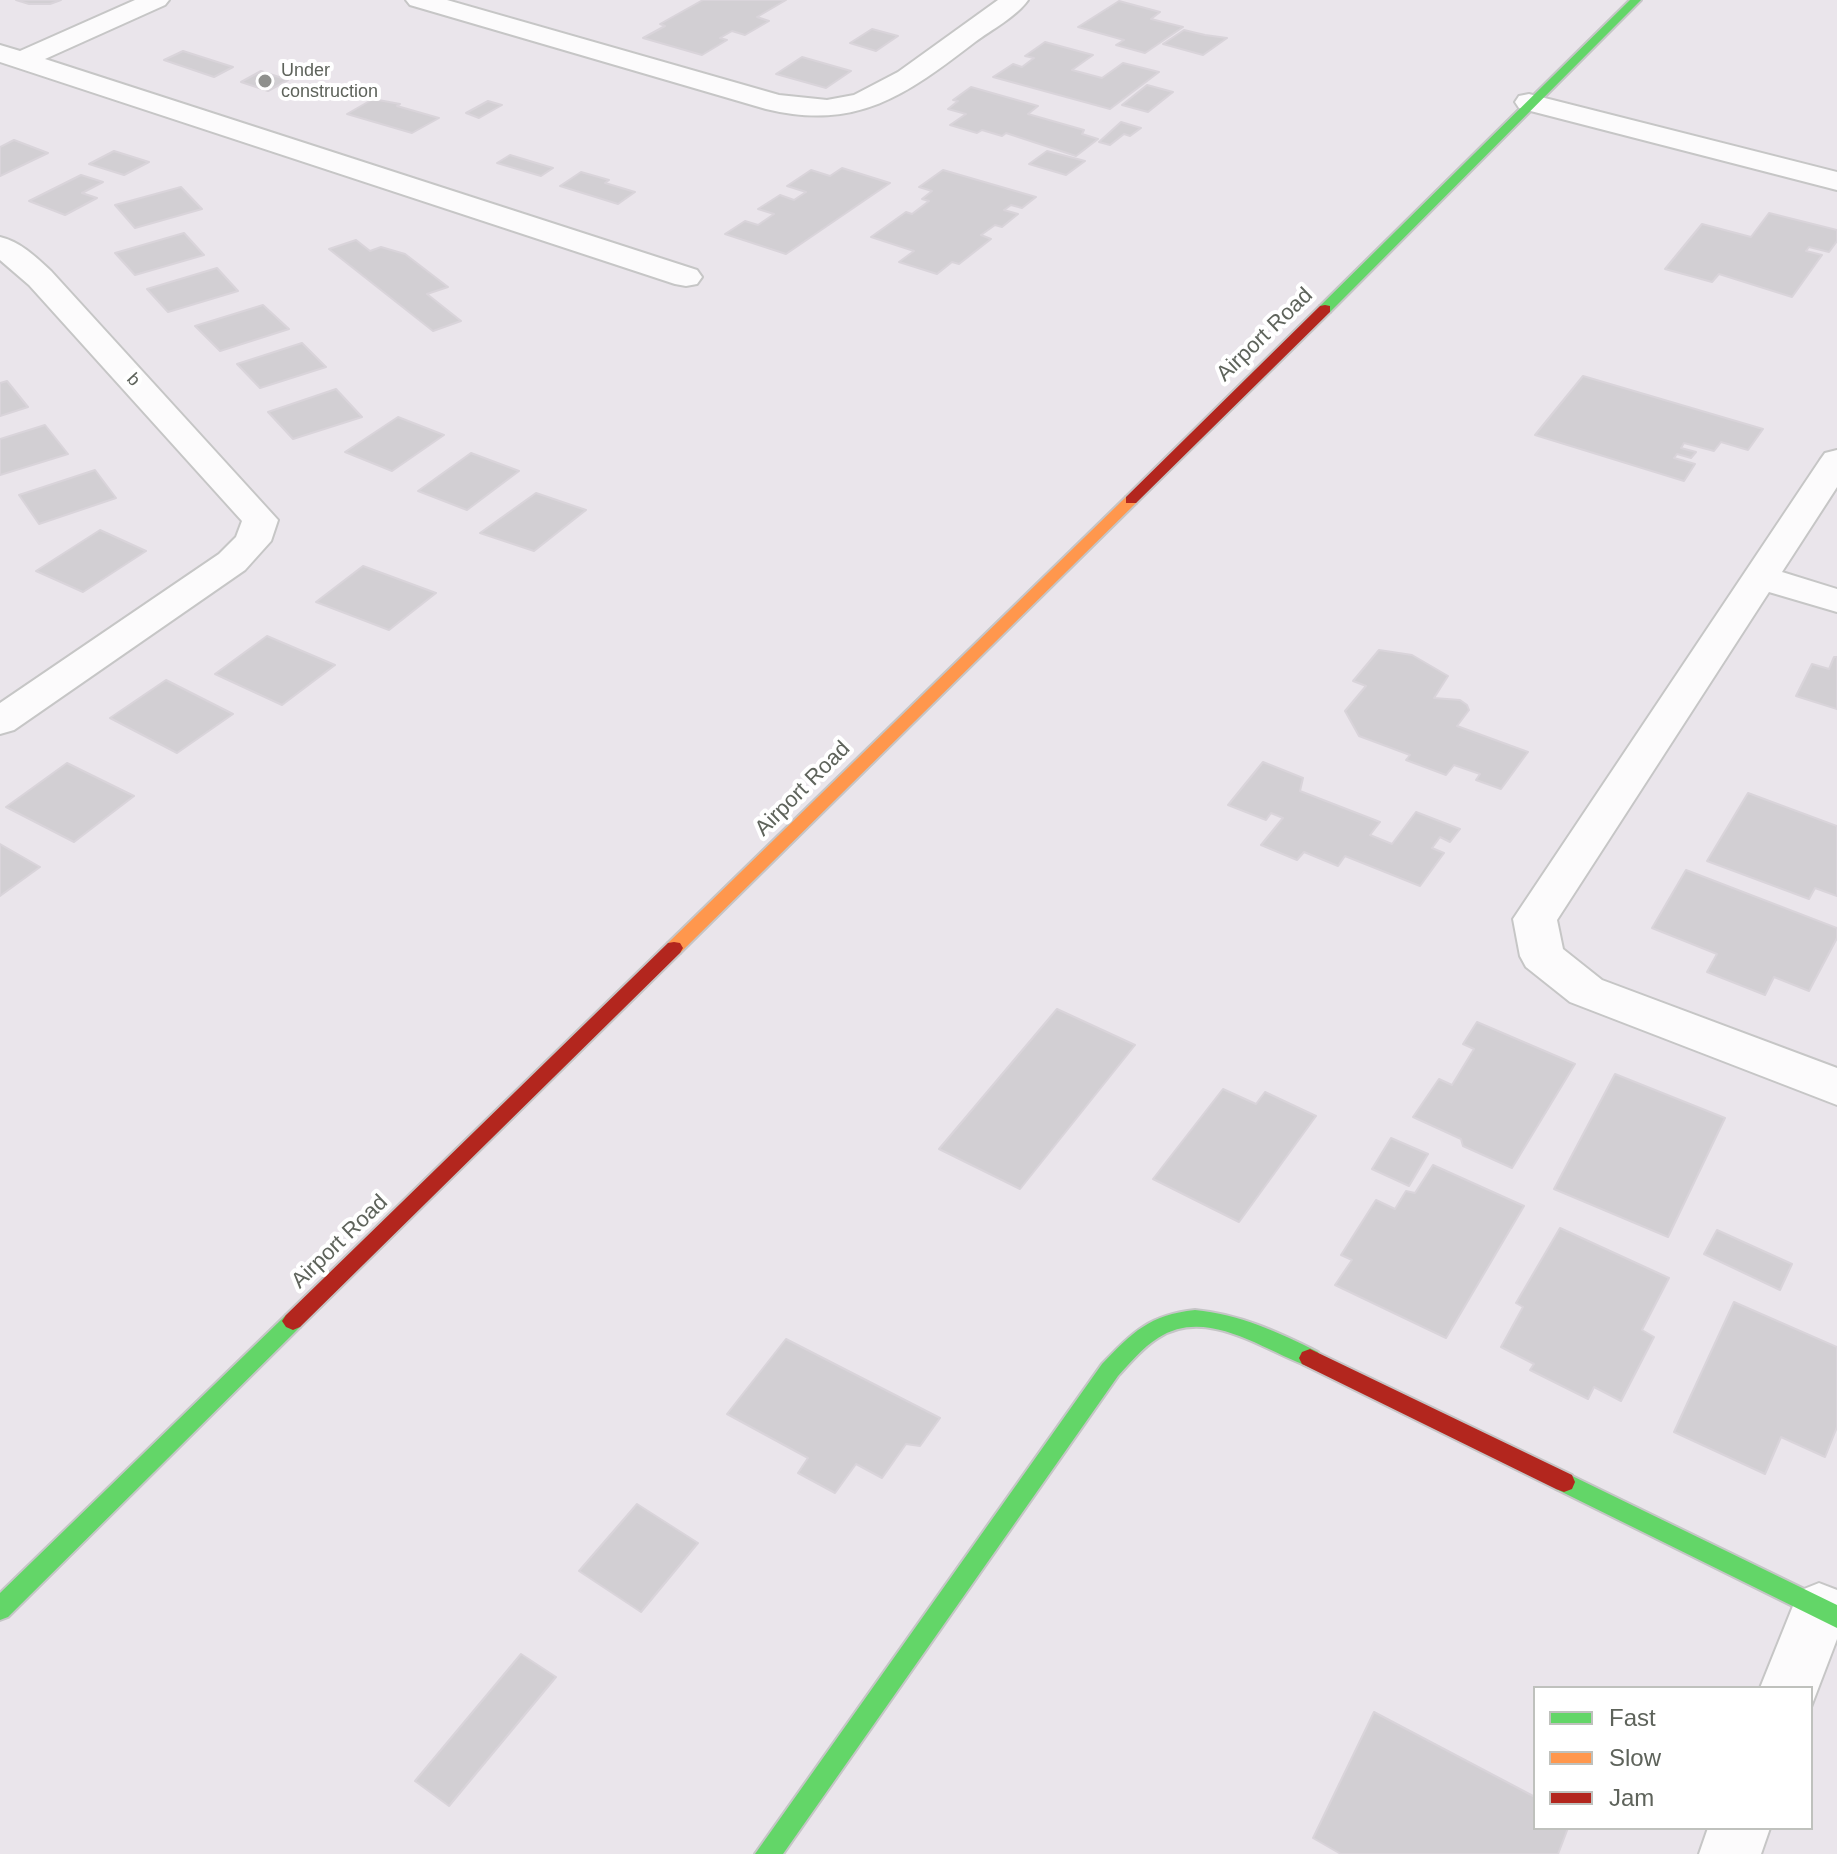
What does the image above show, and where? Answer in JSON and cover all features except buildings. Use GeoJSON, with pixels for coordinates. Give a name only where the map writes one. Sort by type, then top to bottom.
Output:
{"type":"FeatureCollection","features":[{"type":"Feature","properties":{"kind":"main road","name":"Airport Road"},"geometry":{"type":"LineString","coordinates":[[0,1609],[1431,205],[1529,102],[1636,0]]}},
{"type":"Feature","properties":{"kind":"main road"},"geometry":{"type":"LineString","coordinates":[[768,1854],[1110,1370],[1156,1328],[1191,1317],[1226,1323],[1285,1345],[1828,1613]]}},
{"type":"Feature","properties":{"kind":"street"},"geometry":{"type":"LineString","coordinates":[[10,57],[156,0]]}},
{"type":"Feature","properties":{"kind":"street"},"geometry":{"type":"LineString","coordinates":[[419,0],[776,103],[842,108],[877,97],[1015,0]]}},
{"type":"Feature","properties":{"kind":"street"},"geometry":{"type":"LineString","coordinates":[[10,57],[686,277]]}},
{"type":"Feature","properties":{"kind":"street"},"geometry":{"type":"LineString","coordinates":[[1529,102],[1837,181]]}},
{"type":"Feature","properties":{"kind":"street","name":"b"},"geometry":{"type":"LineString","coordinates":[[0,246],[40,278],[260,520],[253,541],[232,562],[0,721]]}},
{"type":"Feature","properties":{"kind":"street"},"geometry":{"type":"LineString","coordinates":[[1837,460],[1535,919],[1542,956],[1586,991],[1837,1087]]}},
{"type":"Feature","properties":{"kind":"street"},"geometry":{"type":"LineString","coordinates":[[1762,578],[1837,601]]}},
{"type":"Feature","properties":{"kind":"street"},"geometry":{"type":"LineString","coordinates":[[1791,1686],[1828,1613]]}},
{"type":"Feature","properties":{"kind":"street"},"geometry":{"type":"LineString","coordinates":[[1730,1854],[1738,1830]]}},
{"type":"Feature","properties":{"kind":"traffic: fast"},"geometry":{"type":"LineString","coordinates":[[1325,309],[1636,0]]}},
{"type":"Feature","properties":{"kind":"traffic: fast"},"geometry":{"type":"LineString","coordinates":[[768,1854],[1110,1370],[1137,1342],[1156,1328],[1175,1321],[1195,1319],[1235,1325],[1310,1358]]}},
{"type":"Feature","properties":{"kind":"traffic: fast"},"geometry":{"type":"LineString","coordinates":[[0,1609],[293,1321]]}},
{"type":"Feature","properties":{"kind":"traffic: fast"},"geometry":{"type":"LineString","coordinates":[[1564,1482],[1837,1617]]}},
{"type":"Feature","properties":{"kind":"traffic: slow"},"geometry":{"type":"LineString","coordinates":[[674,948],[1131,500]]}},
{"type":"Feature","properties":{"kind":"traffic: jam"},"geometry":{"type":"LineString","coordinates":[[1131,500],[1325,309]]}},
{"type":"Feature","properties":{"kind":"traffic: jam"},"geometry":{"type":"LineString","coordinates":[[293,1321],[674,948]]}},
{"type":"Feature","properties":{"kind":"traffic: jam"},"geometry":{"type":"LineString","coordinates":[[1310,1358],[1564,1482]]}},
{"type":"Feature","properties":{"kind":"place","name":"Under construction"},"geometry":{"type":"Point","coordinates":[265,81]}}]}
